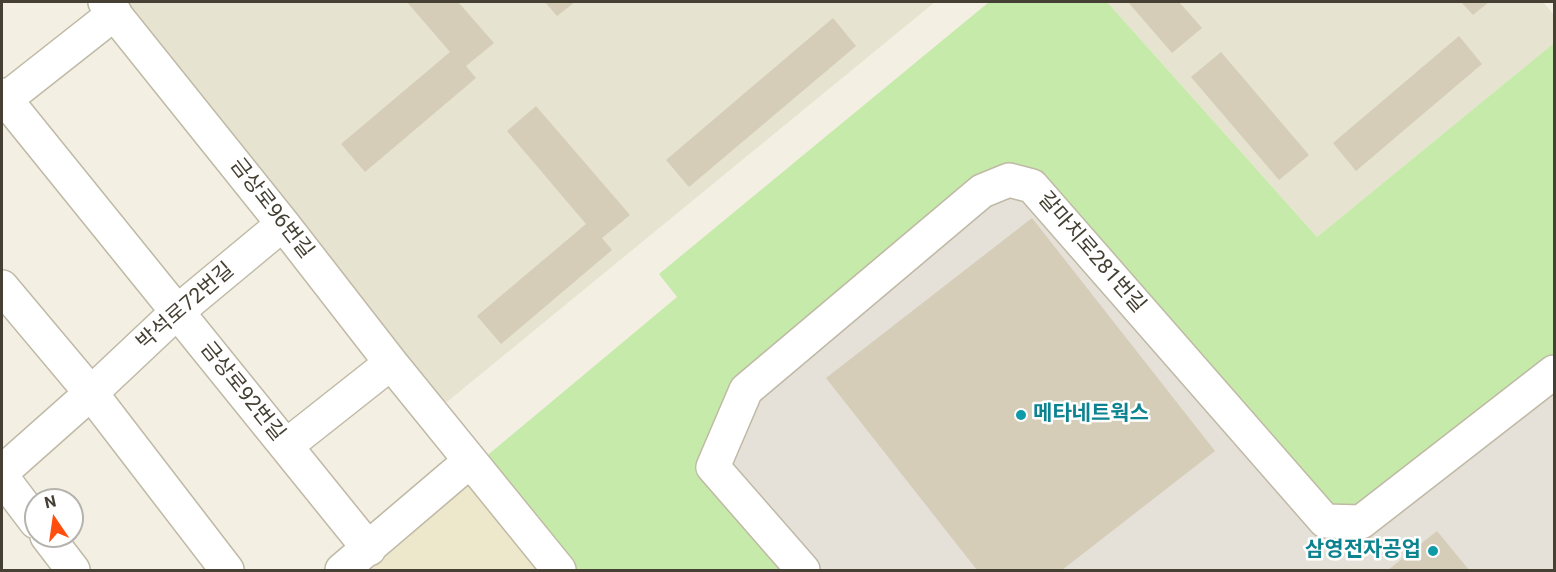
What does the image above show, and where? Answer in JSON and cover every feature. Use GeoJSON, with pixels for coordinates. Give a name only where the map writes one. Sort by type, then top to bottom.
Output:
{"type":"FeatureCollection","features":[{"type":"Feature","properties":{"kind":"street"},"geometry":{"type":"LineString","coordinates":[[3,99],[110,7]]}},
{"type":"Feature","properties":{"kind":"street","name":"금상로96번길"},"geometry":{"type":"LineString","coordinates":[[110,7],[391,363],[559,570]]}},
{"type":"Feature","properties":{"kind":"street","name":"금상로92번길"},"geometry":{"type":"LineString","coordinates":[[3,99],[369,549]]}},
{"type":"Feature","properties":{"kind":"street","name":"갈마치로281번길"},"geometry":{"type":"LineString","coordinates":[[803,570],[713,467],[746,390],[982,191],[1009,180],[1032,186],[1325,521],[1361,522],[1554,372]]}},
{"type":"Feature","properties":{"kind":"street","name":"박석로72번길"},"geometry":{"type":"LineString","coordinates":[[24,505],[2,475],[177,312],[283,224]]}},
{"type":"Feature","properties":{"kind":"street"},"geometry":{"type":"LineString","coordinates":[[2,287],[91,393],[226,570]]}},
{"type":"Feature","properties":{"kind":"street"},"geometry":{"type":"LineString","coordinates":[[286,446],[391,363]]}},
{"type":"Feature","properties":{"kind":"street"},"geometry":{"type":"LineString","coordinates":[[342,570],[470,461]]}},
{"type":"Feature","properties":{"kind":"street"},"geometry":{"type":"LineString","coordinates":[[57,548],[74,570]]}},
{"type":"Feature","properties":{"kind":"shaded area"},"geometry":{"type":"Polygon","coordinates":[[[116,2],[935,2],[442,406],[116,2]]]}},
{"type":"Feature","properties":{"kind":"shaded area"},"geometry":{"type":"Polygon","coordinates":[[[1107,2],[1543,2],[1554,15],[1554,43],[1317,237],[1107,2]]]}},
{"type":"Feature","properties":{"kind":"shaded area"},"geometry":{"type":"Polygon","coordinates":[[[1009,180],[1554,365],[1554,570],[803,570],[713,467],[746,390],[1009,180]]]}},
{"type":"Feature","properties":{"kind":"shaded area"},"geometry":{"type":"Polygon","coordinates":[[[460,470],[547,570],[343,570],[460,470]]]}},
{"type":"Feature","properties":{"kind":"green space"},"geometry":{"type":"Polygon","coordinates":[[[989,2],[1107,2],[1317,237],[1554,43],[1554,365],[1361,522],[1325,521],[1009,180],[746,390],[713,467],[803,570],[567,570],[483,459],[677,297],[659,274],[989,2]]]}},
{"type":"Feature","properties":{"kind":"building"},"geometry":{"type":"Polygon","coordinates":[[[407,2],[458,2],[494,43],[466,66],[476,78],[365,172],[341,144],[450,52],[407,2]]]}},
{"type":"Feature","properties":{"kind":"building"},"geometry":{"type":"Polygon","coordinates":[[[545,2],[575,2],[557,16],[545,2]]]}},
{"type":"Feature","properties":{"kind":"building"},"geometry":{"type":"Polygon","coordinates":[[[1128,2],[1179,2],[1202,28],[1172,53],[1128,2]]]}},
{"type":"Feature","properties":{"kind":"building"},"geometry":{"type":"Polygon","coordinates":[[[1461,2],[1489,2],[1473,15],[1461,2]]]}},
{"type":"Feature","properties":{"kind":"building"},"geometry":{"type":"Polygon","coordinates":[[[833,18],[856,46],[689,187],[666,160],[833,18]]]}},
{"type":"Feature","properties":{"kind":"building"},"geometry":{"type":"Polygon","coordinates":[[[1459,36],[1482,64],[1356,171],[1333,143],[1459,36]]]}},
{"type":"Feature","properties":{"kind":"building"},"geometry":{"type":"Polygon","coordinates":[[[1221,52],[1309,155],[1279,180],[1191,77],[1221,52]]]}},
{"type":"Feature","properties":{"kind":"building"},"geometry":{"type":"Polygon","coordinates":[[[536,106],[630,215],[602,238],[612,250],[501,344],[477,316],[586,224],[507,131],[536,106]]]}},
{"type":"Feature","properties":{"kind":"building","name":"메타네트웍스"},"geometry":{"type":"Polygon","coordinates":[[[1032,218],[1215,451],[1062,570],[977,570],[826,378],[1032,218]]]}},
{"type":"Feature","properties":{"kind":"building","name":"삼영전자공업"},"geometry":{"type":"Polygon","coordinates":[[[1437,531],[1469,570],[1388,570],[1437,531]]]}},
{"type":"Feature","properties":{"kind":"place","name":"메타네트웍스"},"geometry":{"type":"Point","coordinates":[1021,415]}},
{"type":"Feature","properties":{"kind":"place","name":"삼영전자공업"},"geometry":{"type":"Point","coordinates":[1433,551]}}]}
